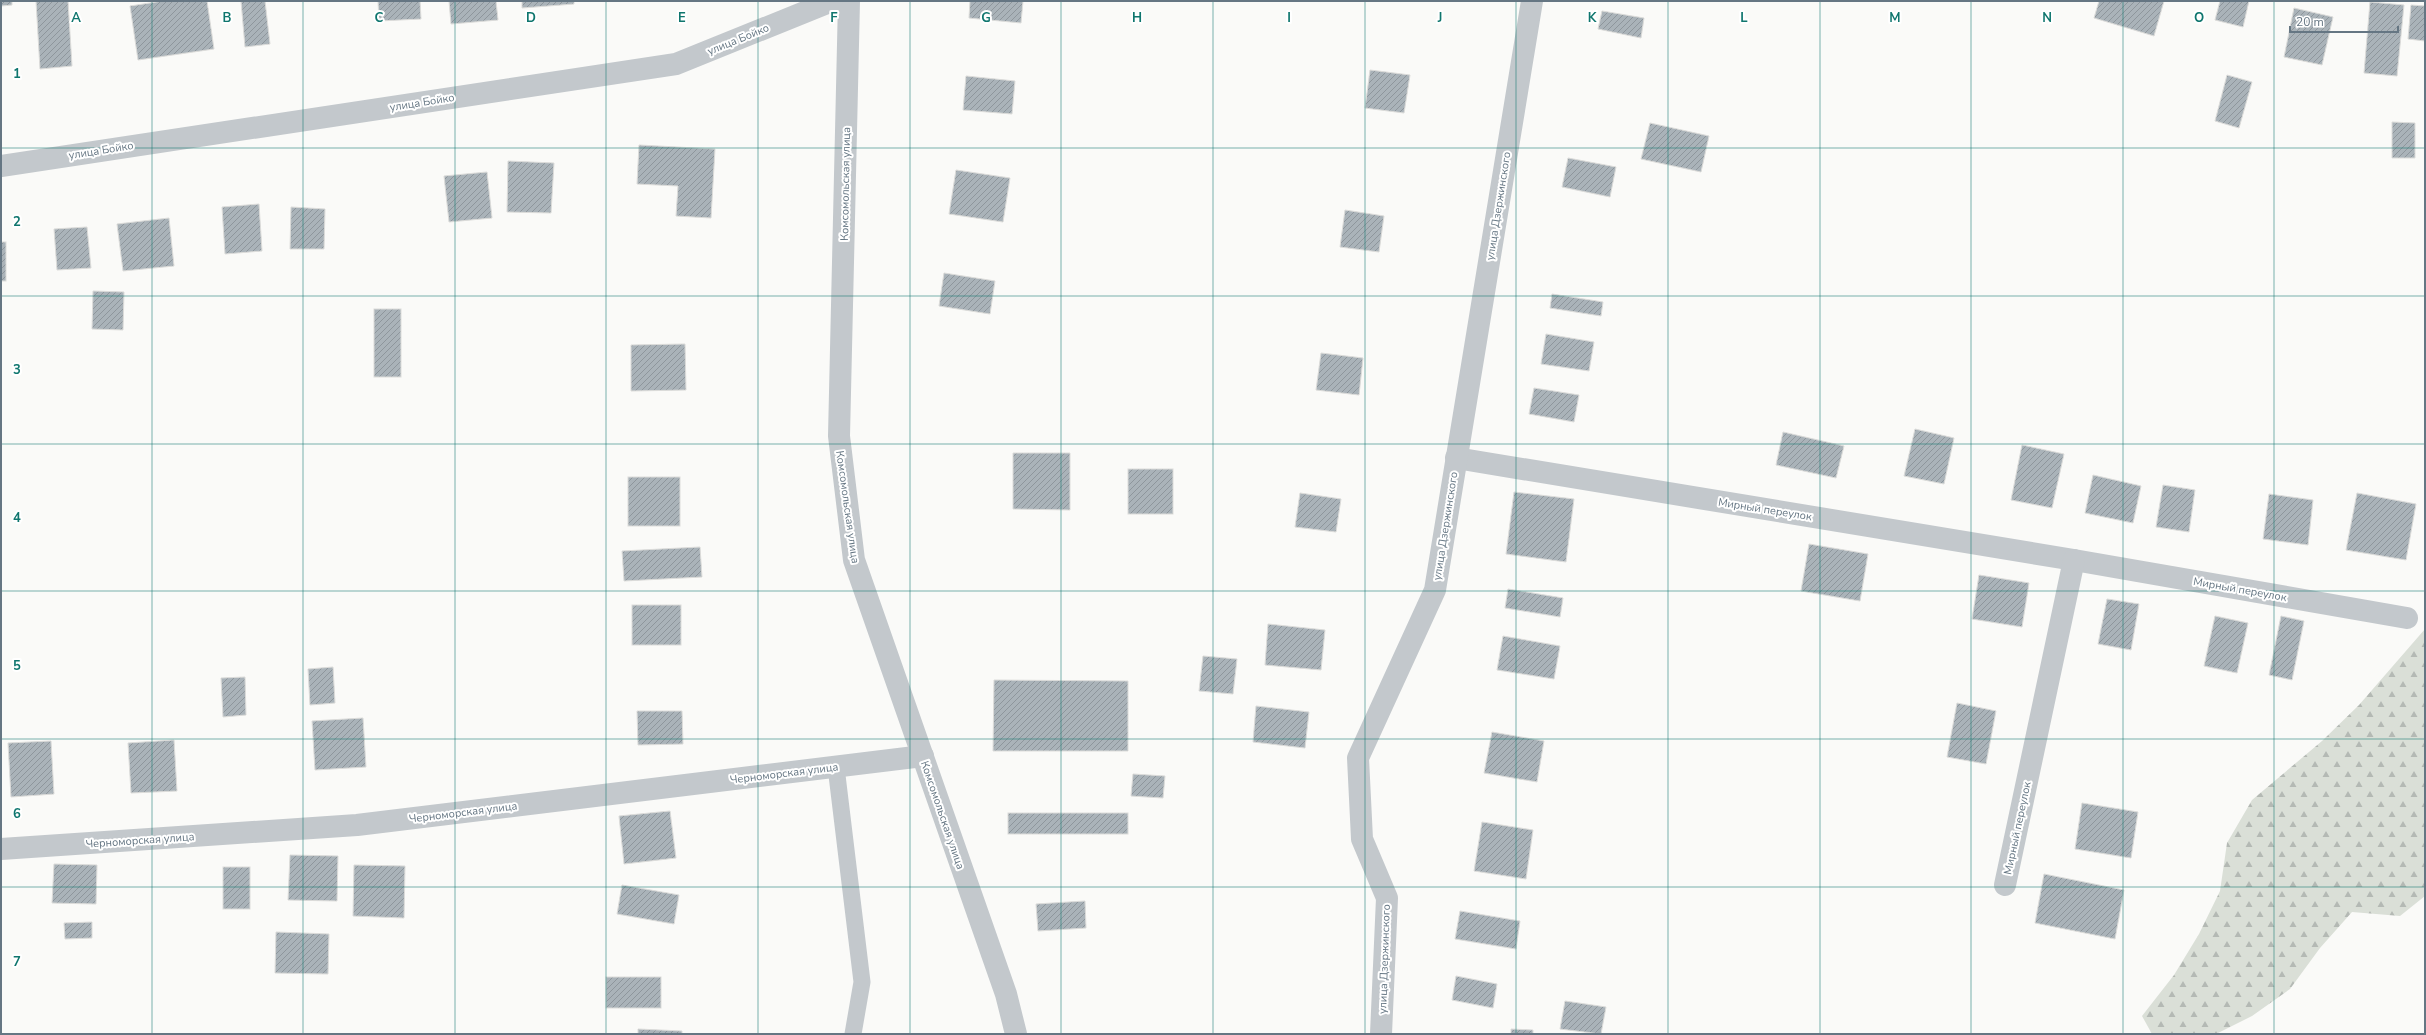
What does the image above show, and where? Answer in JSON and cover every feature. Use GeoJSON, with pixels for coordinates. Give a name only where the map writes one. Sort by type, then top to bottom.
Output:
{"type":"FeatureCollection","features":[{"type":"Feature","properties":{"kind":"street","name":"улица Бойко"},"geometry":{"type":"LineString","coordinates":[[1,166],[676,64],[832,1]]}},
{"type":"Feature","properties":{"kind":"street","name":"Комсомольская улица"},"geometry":{"type":"LineString","coordinates":[[849,1],[839,436],[854,560],[1006,994],[1016,1034]]}},
{"type":"Feature","properties":{"kind":"street","name":"улица Дзержинского"},"geometry":{"type":"LineString","coordinates":[[1381,1034],[1387,898],[1362,839],[1358,758],[1435,590],[1532,1]]}},
{"type":"Feature","properties":{"kind":"street","name":"Мирный переулок"},"geometry":{"type":"LineString","coordinates":[[1456,458],[2074,560],[2406,618]]}},
{"type":"Feature","properties":{"kind":"street","name":"Мирный переулок"},"geometry":{"type":"LineString","coordinates":[[2005,885],[2074,560]]}},
{"type":"Feature","properties":{"kind":"street","name":"Черноморская улица"},"geometry":{"type":"LineString","coordinates":[[1,849],[356,825],[923,756]]}},
{"type":"Feature","properties":{"kind":"lane"},"geometry":{"type":"LineString","coordinates":[[836,767],[862,982],[853,1034]]}},
{"type":"Feature","properties":{"kind":"green space"},"geometry":{"type":"Polygon","coordinates":[[[2425,629],[2425,896],[2400,916],[2352,912],[2320,948],[2290,989],[2252,1016],[2216,1034],[2152,1034],[2142,1016],[2174,975],[2199,934],[2220,891],[2227,843],[2252,800],[2322,741],[2359,705],[2425,629]]]}},
{"type":"Feature","properties":{"kind":"building"},"geometry":{"type":"Polygon","coordinates":[[[1,1],[12,1],[12,5],[1,6],[1,1]]]}},
{"type":"Feature","properties":{"kind":"building"},"geometry":{"type":"Polygon","coordinates":[[[36,1],[68,1],[72,66],[40,69],[36,1]]]}},
{"type":"Feature","properties":{"kind":"building"},"geometry":{"type":"Polygon","coordinates":[[[163,1],[207,1],[214,49],[138,60],[130,6],[163,1]]]}},
{"type":"Feature","properties":{"kind":"building"},"geometry":{"type":"Polygon","coordinates":[[[241,1],[265,1],[270,44],[245,47],[241,1]]]}},
{"type":"Feature","properties":{"kind":"building"},"geometry":{"type":"Polygon","coordinates":[[[378,1],[420,1],[421,19],[379,21],[378,1]]]}},
{"type":"Feature","properties":{"kind":"building"},"geometry":{"type":"Polygon","coordinates":[[[449,1],[496,1],[498,20],[451,24],[449,1]]]}},
{"type":"Feature","properties":{"kind":"building"},"geometry":{"type":"Polygon","coordinates":[[[522,1],[574,1],[574,4],[522,8],[522,1]]]}},
{"type":"Feature","properties":{"kind":"building"},"geometry":{"type":"Polygon","coordinates":[[[970,1],[1023,1],[1021,23],[969,18],[970,1]]]}},
{"type":"Feature","properties":{"kind":"building"},"geometry":{"type":"Polygon","coordinates":[[[2099,1],[2164,1],[2154,36],[2094,18],[2099,1]]]}},
{"type":"Feature","properties":{"kind":"building"},"geometry":{"type":"Polygon","coordinates":[[[2220,1],[2249,1],[2243,27],[2215,20],[2220,1]]]}},
{"type":"Feature","properties":{"kind":"building"},"geometry":{"type":"Polygon","coordinates":[[[2370,2],[2404,5],[2397,76],[2364,73],[2370,2]]]}},
{"type":"Feature","properties":{"kind":"building"},"geometry":{"type":"Polygon","coordinates":[[[2411,5],[2425,6],[2425,41],[2408,39],[2411,5]]]}},
{"type":"Feature","properties":{"kind":"building"},"geometry":{"type":"Polygon","coordinates":[[[2294,8],[2333,17],[2322,65],[2284,57],[2294,8]]]}},
{"type":"Feature","properties":{"kind":"building"},"geometry":{"type":"Polygon","coordinates":[[[1602,11],[1644,18],[1641,38],[1598,29],[1602,11]]]}},
{"type":"Feature","properties":{"kind":"building"},"geometry":{"type":"Polygon","coordinates":[[[1370,70],[1410,75],[1404,113],[1365,108],[1370,70]]]}},
{"type":"Feature","properties":{"kind":"building"},"geometry":{"type":"Polygon","coordinates":[[[2227,75],[2252,82],[2239,128],[2215,121],[2227,75]]]}},
{"type":"Feature","properties":{"kind":"building"},"geometry":{"type":"Polygon","coordinates":[[[966,76],[1015,81],[1012,114],[963,110],[966,76]]]}},
{"type":"Feature","properties":{"kind":"building"},"geometry":{"type":"Polygon","coordinates":[[[2392,122],[2415,123],[2415,158],[2392,158],[2392,122]]]}},
{"type":"Feature","properties":{"kind":"building"},"geometry":{"type":"Polygon","coordinates":[[[1650,123],[1709,136],[1701,172],[1641,159],[1650,123]]]}},
{"type":"Feature","properties":{"kind":"building"},"geometry":{"type":"Polygon","coordinates":[[[639,145],[715,149],[711,218],[676,216],[678,186],[637,184],[639,145]]]}},
{"type":"Feature","properties":{"kind":"building"},"geometry":{"type":"Polygon","coordinates":[[[1568,158],[1616,167],[1610,197],[1562,187],[1568,158]]]}},
{"type":"Feature","properties":{"kind":"building"},"geometry":{"type":"Polygon","coordinates":[[[508,161],[554,163],[551,213],[507,212],[508,161]]]}},
{"type":"Feature","properties":{"kind":"building"},"geometry":{"type":"Polygon","coordinates":[[[956,170],[1010,178],[1003,222],[949,214],[956,170]]]}},
{"type":"Feature","properties":{"kind":"building"},"geometry":{"type":"Polygon","coordinates":[[[487,172],[492,218],[449,222],[444,176],[487,172]]]}},
{"type":"Feature","properties":{"kind":"building"},"geometry":{"type":"Polygon","coordinates":[[[259,204],[262,251],[225,254],[222,207],[259,204]]]}},
{"type":"Feature","properties":{"kind":"building"},"geometry":{"type":"Polygon","coordinates":[[[291,207],[325,209],[324,249],[290,249],[291,207]]]}},
{"type":"Feature","properties":{"kind":"building"},"geometry":{"type":"Polygon","coordinates":[[[1345,210],[1384,216],[1379,252],[1340,247],[1345,210]]]}},
{"type":"Feature","properties":{"kind":"building"},"geometry":{"type":"Polygon","coordinates":[[[169,218],[174,266],[123,271],[117,224],[169,218]]]}},
{"type":"Feature","properties":{"kind":"building"},"geometry":{"type":"Polygon","coordinates":[[[87,227],[91,268],[57,270],[54,229],[87,227]]]}},
{"type":"Feature","properties":{"kind":"building"},"geometry":{"type":"Polygon","coordinates":[[[1,242],[6,242],[6,281],[1,281],[1,242]]]}},
{"type":"Feature","properties":{"kind":"building"},"geometry":{"type":"Polygon","coordinates":[[[944,273],[995,281],[990,314],[939,306],[944,273]]]}},
{"type":"Feature","properties":{"kind":"building"},"geometry":{"type":"Polygon","coordinates":[[[93,291],[124,292],[123,330],[92,329],[93,291]]]}},
{"type":"Feature","properties":{"kind":"building"},"geometry":{"type":"Polygon","coordinates":[[[1552,294],[1603,302],[1601,316],[1550,308],[1552,294]]]}},
{"type":"Feature","properties":{"kind":"building"},"geometry":{"type":"Polygon","coordinates":[[[374,309],[401,309],[401,377],[374,377],[374,309]]]}},
{"type":"Feature","properties":{"kind":"building"},"geometry":{"type":"Polygon","coordinates":[[[1546,334],[1594,342],[1589,371],[1541,364],[1546,334]]]}},
{"type":"Feature","properties":{"kind":"building"},"geometry":{"type":"Polygon","coordinates":[[[685,344],[686,390],[631,391],[631,345],[685,344]]]}},
{"type":"Feature","properties":{"kind":"building"},"geometry":{"type":"Polygon","coordinates":[[[1321,353],[1363,358],[1359,395],[1316,390],[1321,353]]]}},
{"type":"Feature","properties":{"kind":"building"},"geometry":{"type":"Polygon","coordinates":[[[1534,388],[1579,395],[1574,422],[1529,414],[1534,388]]]}},
{"type":"Feature","properties":{"kind":"building"},"geometry":{"type":"Polygon","coordinates":[[[1915,429],[1954,438],[1944,484],[1904,476],[1915,429]]]}},
{"type":"Feature","properties":{"kind":"building"},"geometry":{"type":"Polygon","coordinates":[[[1783,432],[1844,446],[1836,478],[1776,465],[1783,432]]]}},
{"type":"Feature","properties":{"kind":"building"},"geometry":{"type":"Polygon","coordinates":[[[2022,445],[2064,454],[2052,508],[2011,500],[2022,445]]]}},
{"type":"Feature","properties":{"kind":"building"},"geometry":{"type":"Polygon","coordinates":[[[1013,453],[1070,453],[1070,510],[1013,509],[1013,453]]]}},
{"type":"Feature","properties":{"kind":"building"},"geometry":{"type":"Polygon","coordinates":[[[1128,469],[1173,469],[1173,514],[1128,514],[1128,469]]]}},
{"type":"Feature","properties":{"kind":"building"},"geometry":{"type":"Polygon","coordinates":[[[2093,475],[2141,486],[2133,523],[2085,513],[2093,475]]]}},
{"type":"Feature","properties":{"kind":"building"},"geometry":{"type":"Polygon","coordinates":[[[628,477],[680,477],[680,526],[628,526],[628,477]]]}},
{"type":"Feature","properties":{"kind":"building"},"geometry":{"type":"Polygon","coordinates":[[[2163,485],[2195,490],[2189,532],[2156,527],[2163,485]]]}},
{"type":"Feature","properties":{"kind":"building"},"geometry":{"type":"Polygon","coordinates":[[[1514,492],[1574,499],[1566,562],[1506,554],[1514,492]]]}},
{"type":"Feature","properties":{"kind":"building"},"geometry":{"type":"Polygon","coordinates":[[[1300,493],[1341,499],[1336,532],[1295,527],[1300,493]]]}},
{"type":"Feature","properties":{"kind":"building"},"geometry":{"type":"Polygon","coordinates":[[[2357,493],[2416,504],[2406,560],[2346,550],[2357,493]]]}},
{"type":"Feature","properties":{"kind":"building"},"geometry":{"type":"Polygon","coordinates":[[[2269,494],[2313,500],[2308,545],[2263,539],[2269,494]]]}},
{"type":"Feature","properties":{"kind":"building"},"geometry":{"type":"Polygon","coordinates":[[[1809,544],[1868,554],[1860,601],[1801,591],[1809,544]]]}},
{"type":"Feature","properties":{"kind":"building"},"geometry":{"type":"Polygon","coordinates":[[[700,547],[702,577],[624,581],[622,551],[700,547]]]}},
{"type":"Feature","properties":{"kind":"building"},"geometry":{"type":"Polygon","coordinates":[[[1979,575],[2029,583],[2022,627],[1972,619],[1979,575]]]}},
{"type":"Feature","properties":{"kind":"building"},"geometry":{"type":"Polygon","coordinates":[[[1508,589],[1563,598],[1560,617],[1505,608],[1508,589]]]}},
{"type":"Feature","properties":{"kind":"building"},"geometry":{"type":"Polygon","coordinates":[[[2107,599],[2139,604],[2131,650],[2098,644],[2107,599]]]}},
{"type":"Feature","properties":{"kind":"building"},"geometry":{"type":"Polygon","coordinates":[[[632,605],[681,605],[681,645],[632,645],[632,605]]]}},
{"type":"Feature","properties":{"kind":"building"},"geometry":{"type":"Polygon","coordinates":[[[2215,616],[2248,623],[2237,673],[2204,666],[2215,616]]]}},
{"type":"Feature","properties":{"kind":"building"},"geometry":{"type":"Polygon","coordinates":[[[2281,616],[2304,621],[2292,680],[2269,675],[2281,616]]]}},
{"type":"Feature","properties":{"kind":"building"},"geometry":{"type":"Polygon","coordinates":[[[1268,624],[1325,630],[1321,670],[1265,665],[1268,624]]]}},
{"type":"Feature","properties":{"kind":"building"},"geometry":{"type":"Polygon","coordinates":[[[1503,636],[1560,646],[1554,679],[1497,670],[1503,636]]]}},
{"type":"Feature","properties":{"kind":"building"},"geometry":{"type":"Polygon","coordinates":[[[1203,656],[1237,659],[1233,694],[1199,691],[1203,656]]]}},
{"type":"Feature","properties":{"kind":"building"},"geometry":{"type":"Polygon","coordinates":[[[333,667],[335,703],[310,705],[308,669],[333,667]]]}},
{"type":"Feature","properties":{"kind":"building"},"geometry":{"type":"Polygon","coordinates":[[[245,677],[246,715],[223,717],[221,678],[245,677]]]}},
{"type":"Feature","properties":{"kind":"building"},"geometry":{"type":"Polygon","coordinates":[[[994,680],[1128,681],[1128,751],[993,751],[994,680]]]}},
{"type":"Feature","properties":{"kind":"building"},"geometry":{"type":"Polygon","coordinates":[[[1957,703],[1996,711],[1986,764],[1947,757],[1957,703]]]}},
{"type":"Feature","properties":{"kind":"building"},"geometry":{"type":"Polygon","coordinates":[[[1256,706],[1309,712],[1305,748],[1253,742],[1256,706]]]}},
{"type":"Feature","properties":{"kind":"building"},"geometry":{"type":"Polygon","coordinates":[[[637,711],[682,711],[683,744],[638,745],[637,711]]]}},
{"type":"Feature","properties":{"kind":"building"},"geometry":{"type":"Polygon","coordinates":[[[363,718],[366,767],[315,770],[312,721],[363,718]]]}},
{"type":"Feature","properties":{"kind":"building"},"geometry":{"type":"Polygon","coordinates":[[[1492,732],[1544,741],[1537,782],[1484,773],[1492,732]]]}},
{"type":"Feature","properties":{"kind":"building"},"geometry":{"type":"Polygon","coordinates":[[[174,740],[177,791],[131,793],[128,743],[174,740]]]}},
{"type":"Feature","properties":{"kind":"building"},"geometry":{"type":"Polygon","coordinates":[[[51,741],[54,794],[11,797],[8,743],[51,741]]]}},
{"type":"Feature","properties":{"kind":"building"},"geometry":{"type":"Polygon","coordinates":[[[1133,774],[1165,776],[1163,798],[1131,796],[1133,774]]]}},
{"type":"Feature","properties":{"kind":"building"},"geometry":{"type":"Polygon","coordinates":[[[2082,803],[2138,812],[2131,858],[2075,849],[2082,803]]]}},
{"type":"Feature","properties":{"kind":"building"},"geometry":{"type":"Polygon","coordinates":[[[670,811],[676,858],[624,864],[619,816],[670,811]]]}},
{"type":"Feature","properties":{"kind":"building"},"geometry":{"type":"Polygon","coordinates":[[[1008,813],[1128,813],[1128,834],[1008,834],[1008,813]]]}},
{"type":"Feature","properties":{"kind":"building"},"geometry":{"type":"Polygon","coordinates":[[[1482,822],[1533,830],[1526,879],[1474,871],[1482,822]]]}},
{"type":"Feature","properties":{"kind":"building"},"geometry":{"type":"Polygon","coordinates":[[[290,855],[338,856],[337,901],[288,900],[290,855]]]}},
{"type":"Feature","properties":{"kind":"building"},"geometry":{"type":"Polygon","coordinates":[[[54,864],[97,865],[96,904],[52,903],[54,864]]]}},
{"type":"Feature","properties":{"kind":"building"},"geometry":{"type":"Polygon","coordinates":[[[354,865],[405,866],[404,918],[353,916],[354,865]]]}},
{"type":"Feature","properties":{"kind":"building"},"geometry":{"type":"Polygon","coordinates":[[[223,867],[250,867],[250,909],[223,909],[223,867]]]}},
{"type":"Feature","properties":{"kind":"building"},"geometry":{"type":"Polygon","coordinates":[[[2044,874],[2124,890],[2115,939],[2035,923],[2044,874]]]}},
{"type":"Feature","properties":{"kind":"building"},"geometry":{"type":"Polygon","coordinates":[[[622,885],[679,895],[674,924],[617,914],[622,885]]]}},
{"type":"Feature","properties":{"kind":"building"},"geometry":{"type":"Polygon","coordinates":[[[1085,901],[1086,928],[1038,931],[1036,904],[1085,901]]]}},
{"type":"Feature","properties":{"kind":"building"},"geometry":{"type":"Polygon","coordinates":[[[1460,911],[1520,921],[1516,949],[1455,939],[1460,911]]]}},
{"type":"Feature","properties":{"kind":"building"},"geometry":{"type":"Polygon","coordinates":[[[92,922],[92,938],[65,939],[64,923],[92,922]]]}},
{"type":"Feature","properties":{"kind":"building"},"geometry":{"type":"Polygon","coordinates":[[[276,932],[329,934],[328,974],[275,973],[276,932]]]}},
{"type":"Feature","properties":{"kind":"building"},"geometry":{"type":"Polygon","coordinates":[[[1456,976],[1497,984],[1493,1008],[1452,1000],[1456,976]]]}},
{"type":"Feature","properties":{"kind":"building"},"geometry":{"type":"Polygon","coordinates":[[[606,977],[661,977],[661,1008],[606,1008],[606,977]]]}},
{"type":"Feature","properties":{"kind":"building"},"geometry":{"type":"Polygon","coordinates":[[[1565,1001],[1606,1007],[1601,1034],[1560,1029],[1565,1001]]]}},
{"type":"Feature","properties":{"kind":"building"},"geometry":{"type":"Polygon","coordinates":[[[638,1029],[682,1031],[682,1034],[638,1034],[638,1029]]]}},
{"type":"Feature","properties":{"kind":"building"},"geometry":{"type":"Polygon","coordinates":[[[1511,1029],[1533,1030],[1533,1034],[1511,1034],[1511,1029]]]}}]}
